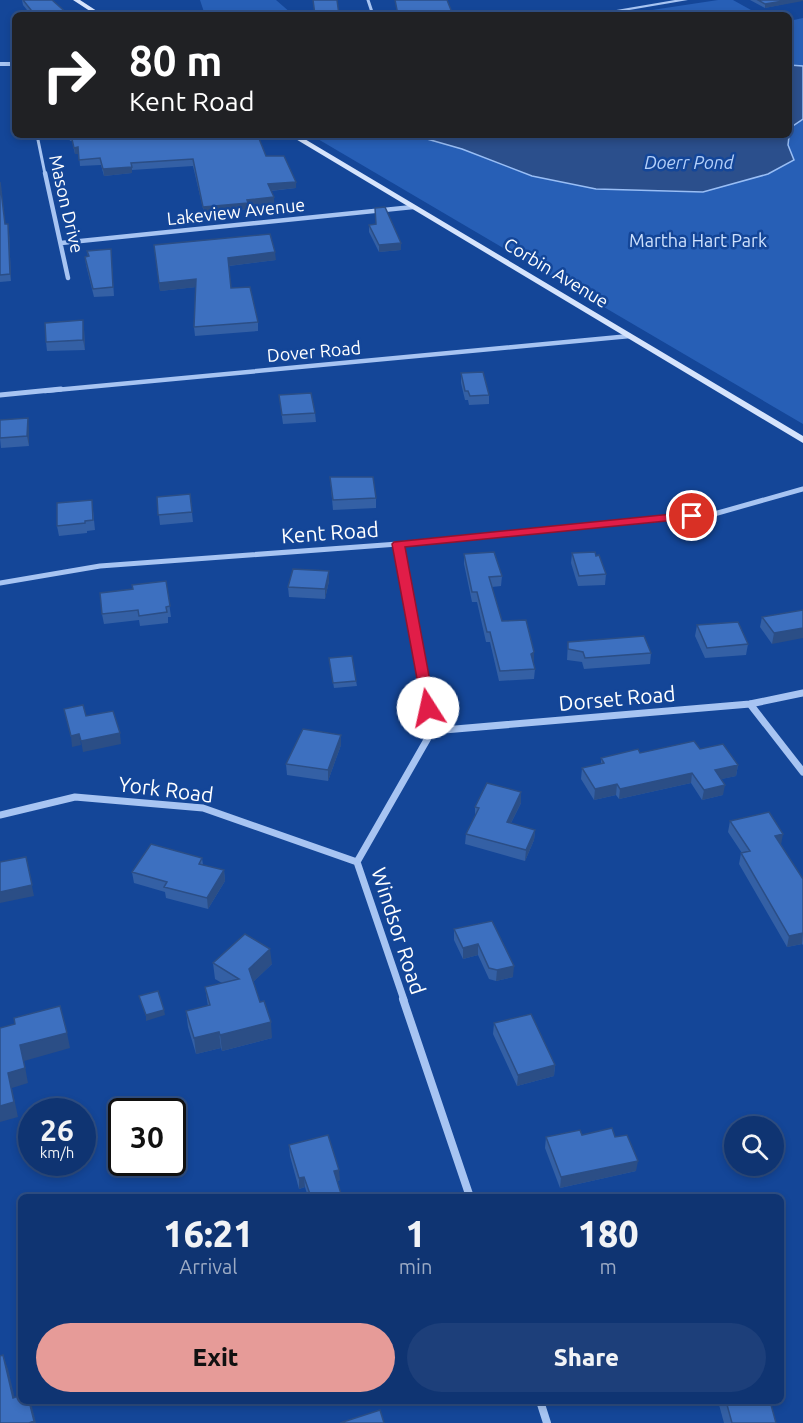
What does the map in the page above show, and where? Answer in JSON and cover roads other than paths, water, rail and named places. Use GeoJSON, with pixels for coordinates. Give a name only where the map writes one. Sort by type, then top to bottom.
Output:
{"type":"FeatureCollection","features":[{"type":"Feature","properties":{"kind":"main road"},"geometry":{"type":"LineString","coordinates":[[76,0],[95,12]]}},
{"type":"Feature","properties":{"kind":"main road","name":"Corbin Avenue"},"geometry":{"type":"LineString","coordinates":[[298,138],[803,440]]}},
{"type":"Feature","properties":{"kind":"street"},"geometry":{"type":"LineString","coordinates":[[609,12],[685,0]]}},
{"type":"Feature","properties":{"kind":"street","name":"Mason Drive"},"geometry":{"type":"LineString","coordinates":[[38,138],[68,278]]}},
{"type":"Feature","properties":{"kind":"street","name":"Lakeview Avenue"},"geometry":{"type":"LineString","coordinates":[[61,243],[413,207]]}},
{"type":"Feature","properties":{"kind":"street","name":"Dover Road"},"geometry":{"type":"LineString","coordinates":[[0,396],[630,336]]}},
{"type":"Feature","properties":{"kind":"street","name":"Kent Road"},"geometry":{"type":"LineString","coordinates":[[0,583],[100,566],[398,544],[714,514],[803,489]]}},
{"type":"Feature","properties":{"kind":"street"},"geometry":{"type":"LineString","coordinates":[[398,544],[432,731]]}},
{"type":"Feature","properties":{"kind":"street","name":"Dorset Road"},"geometry":{"type":"LineString","coordinates":[[432,731],[750,704],[803,693]]}},
{"type":"Feature","properties":{"kind":"street"},"geometry":{"type":"LineString","coordinates":[[750,704],[803,772]]}},
{"type":"Feature","properties":{"kind":"street","name":"Windsor Road"},"geometry":{"type":"LineString","coordinates":[[432,731],[357,862],[469,1194]]}},
{"type":"Feature","properties":{"kind":"street","name":"York Road"},"geometry":{"type":"LineString","coordinates":[[0,815],[75,797],[203,808],[357,862]]}},
{"type":"Feature","properties":{"kind":"street"},"geometry":{"type":"LineString","coordinates":[[541,1404],[547,1423]]}},
{"type":"Feature","properties":{"kind":"water","name":"Doerr Pond"},"geometry":{"type":"Polygon","coordinates":[[[792,65],[803,66],[803,119],[792,127],[792,65]]]}},
{"type":"Feature","properties":{"kind":"water","name":"Doerr Pond"},"geometry":{"type":"Polygon","coordinates":[[[424,138],[789,138],[788,145],[794,160],[768,174],[703,192],[596,189],[532,176],[462,149],[424,138]]]}},
{"type":"Feature","properties":{"kind":"park label","name":"Martha Hart Park"},"geometry":{"type":"Point","coordinates":[698,241]}}]}
